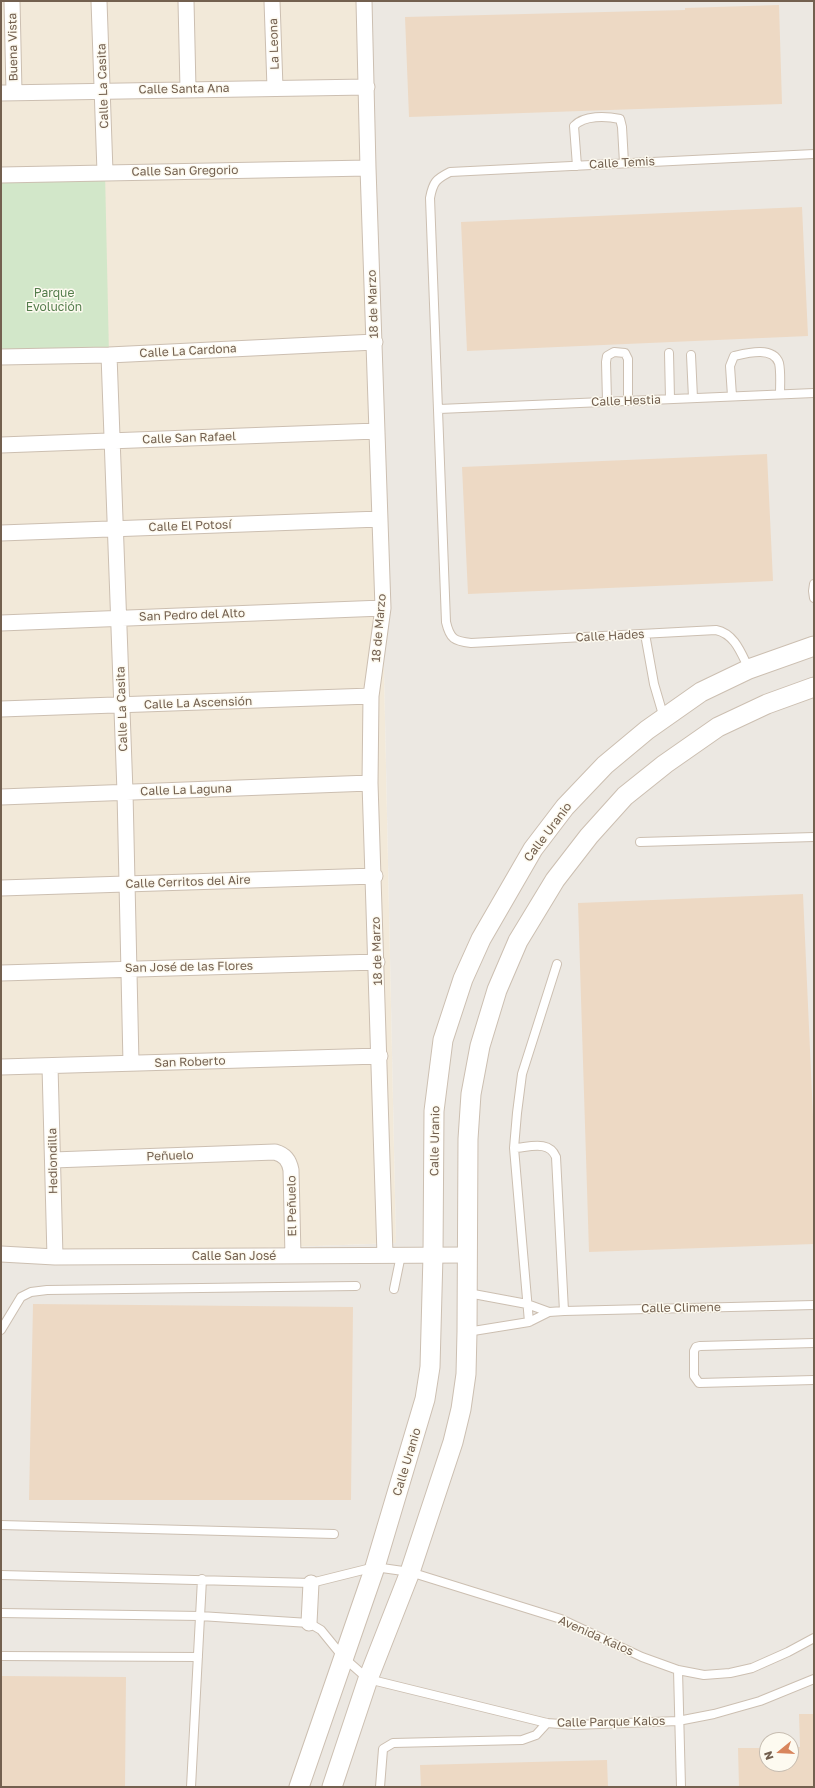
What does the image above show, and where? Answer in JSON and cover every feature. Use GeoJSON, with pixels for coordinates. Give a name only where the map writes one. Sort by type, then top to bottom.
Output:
{"type":"FeatureCollection","features":[{"type":"Feature","properties":{"kind":"street","name":"Buena Vista"},"geometry":{"type":"LineString","coordinates":[[8,93],[12,1]]}},
{"type":"Feature","properties":{"kind":"street","name":"Calle La Casita"},"geometry":{"type":"LineString","coordinates":[[99,1],[105,172]]}},
{"type":"Feature","properties":{"kind":"street"},"geometry":{"type":"LineString","coordinates":[[186,1],[188,89]]}},
{"type":"Feature","properties":{"kind":"street","name":"La Leona"},"geometry":{"type":"LineString","coordinates":[[272,1],[275,88]]}},
{"type":"Feature","properties":{"kind":"street","name":"18 de Marzo"},"geometry":{"type":"LineString","coordinates":[[364,1],[368,168],[383,608],[371,696],[370,783],[380,1056],[385,1255]]}},
{"type":"Feature","properties":{"kind":"street","name":"Calle Santa Ana"},"geometry":{"type":"LineString","coordinates":[[8,93],[103,90],[367,87]]}},
{"type":"Feature","properties":{"kind":"street","name":"Calle San Gregorio"},"geometry":{"type":"LineString","coordinates":[[1,175],[368,168]]}},
{"type":"Feature","properties":{"kind":"street","name":"Calle La Cardona"},"geometry":{"type":"LineString","coordinates":[[1,357],[109,355],[375,342]]}},
{"type":"Feature","properties":{"kind":"street","name":"Calle La Casita"},"geometry":{"type":"LineString","coordinates":[[109,355],[125,792],[131,1064]]}},
{"type":"Feature","properties":{"kind":"street","name":"Calle San Rafael"},"geometry":{"type":"LineString","coordinates":[[1,445],[377,431]]}},
{"type":"Feature","properties":{"kind":"street","name":"Calle El Potosí"},"geometry":{"type":"LineString","coordinates":[[1,533],[380,519]]}},
{"type":"Feature","properties":{"kind":"street","name":"San Pedro del Alto"},"geometry":{"type":"LineString","coordinates":[[1,623],[383,608]]}},
{"type":"Feature","properties":{"kind":"street","name":"Calle Uranio"},"geometry":{"type":"LineString","coordinates":[[299,1787],[375,1566],[425,1399],[430,1368],[433,1255],[434,1111],[444,1040],[463,979],[481,939],[533,849],[566,807],[605,765],[664,718],[701,692],[749,669],[814,646]]}},
{"type":"Feature","properties":{"kind":"street"},"geometry":{"type":"LineString","coordinates":[[332,1787],[368,1679],[410,1572],[453,1442],[461,1409],[466,1374],[468,1293],[468,1139],[471,1094],[480,1046],[496,990],[518,941],[551,887],[589,836],[625,796],[665,764],[718,727],[766,704],[814,687]]}},
{"type":"Feature","properties":{"kind":"street","name":"Calle La Ascensión"},"geometry":{"type":"LineString","coordinates":[[1,709],[371,696]]}},
{"type":"Feature","properties":{"kind":"street","name":"Calle La Laguna"},"geometry":{"type":"LineString","coordinates":[[1,797],[370,783]]}},
{"type":"Feature","properties":{"kind":"street","name":"Calle Cerritos del Aire"},"geometry":{"type":"LineString","coordinates":[[1,888],[374,876]]}},
{"type":"Feature","properties":{"kind":"street","name":"San José de las Flores"},"geometry":{"type":"LineString","coordinates":[[1,973],[377,962]]}},
{"type":"Feature","properties":{"kind":"street","name":"San Roberto"},"geometry":{"type":"LineString","coordinates":[[1,1067],[380,1056]]}},
{"type":"Feature","properties":{"kind":"street","name":"Hediondilla"},"geometry":{"type":"LineString","coordinates":[[50,1066],[55,1257]]}},
{"type":"Feature","properties":{"kind":"street","name":"Peñuelo"},"geometry":{"type":"LineString","coordinates":[[53,1160],[275,1152],[286,1157]]}},
{"type":"Feature","properties":{"kind":"street","name":"El Peñuelo"},"geometry":{"type":"LineString","coordinates":[[286,1157],[292,1170],[293,1256]]}},
{"type":"Feature","properties":{"kind":"street","name":"Calle San José"},"geometry":{"type":"LineString","coordinates":[[1,1254],[55,1257],[467,1254]]}},
{"type":"Feature","properties":{"kind":"street"},"geometry":{"type":"LineString","coordinates":[[309,1623],[311,1583]]}},
{"type":"Feature","properties":{"kind":"lane"},"geometry":{"type":"LineString","coordinates":[[577,166],[574,126],[579,121],[586,119],[620,119],[622,127],[624,163]]}},
{"type":"Feature","properties":{"kind":"lane","name":"Calle Temis"},"geometry":{"type":"LineString","coordinates":[[438,409],[430,198],[434,183],[440,177],[450,172],[814,154]]}},
{"type":"Feature","properties":{"kind":"lane"},"geometry":{"type":"LineString","coordinates":[[607,402],[606,362],[607,356],[614,352],[625,353],[628,359],[628,401]]}},
{"type":"Feature","properties":{"kind":"lane"},"geometry":{"type":"LineString","coordinates":[[669,353],[670,399]]}},
{"type":"Feature","properties":{"kind":"lane"},"geometry":{"type":"LineString","coordinates":[[732,396],[730,366],[734,356],[747,353],[769,353],[775,356],[779,364],[780,394]]}},
{"type":"Feature","properties":{"kind":"lane"},"geometry":{"type":"LineString","coordinates":[[691,355],[692,398]]}},
{"type":"Feature","properties":{"kind":"lane","name":"Calle Hestia"},"geometry":{"type":"LineString","coordinates":[[438,409],[814,392]]}},
{"type":"Feature","properties":{"kind":"lane","name":"Calle Hades"},"geometry":{"type":"LineString","coordinates":[[438,409],[446,622],[449,632],[453,638],[459,641],[471,643],[716,630],[724,632],[730,636],[736,644],[749,669]]}},
{"type":"Feature","properties":{"kind":"lane"},"geometry":{"type":"LineString","coordinates":[[814,584],[814,598]]}},
{"type":"Feature","properties":{"kind":"lane"},"geometry":{"type":"LineString","coordinates":[[645,634],[654,684],[664,718]]}},
{"type":"Feature","properties":{"kind":"lane"},"geometry":{"type":"LineString","coordinates":[[640,842],[814,837]]}},
{"type":"Feature","properties":{"kind":"lane"},"geometry":{"type":"LineString","coordinates":[[529,1322],[514,1148],[522,1074],[557,964]]}},
{"type":"Feature","properties":{"kind":"lane"},"geometry":{"type":"LineString","coordinates":[[514,1148],[546,1146],[550,1148],[556,1157],[564,1311]]}},
{"type":"Feature","properties":{"kind":"lane"},"geometry":{"type":"LineString","coordinates":[[394,1289],[401,1255]]}},
{"type":"Feature","properties":{"kind":"lane"},"geometry":{"type":"LineString","coordinates":[[1,1330],[21,1297],[32,1292],[47,1290],[356,1286]]}},
{"type":"Feature","properties":{"kind":"lane","name":"Calle Climene"},"geometry":{"type":"LineString","coordinates":[[468,1293],[527,1304],[549,1312]]}},
{"type":"Feature","properties":{"kind":"lane","name":"Calle Climene"},"geometry":{"type":"LineString","coordinates":[[467,1332],[529,1322],[549,1312],[814,1305]]}},
{"type":"Feature","properties":{"kind":"lane"},"geometry":{"type":"LineString","coordinates":[[814,1343],[700,1346],[696,1347],[694,1351],[694,1376],[699,1383],[814,1380]]}},
{"type":"Feature","properties":{"kind":"lane"},"geometry":{"type":"LineString","coordinates":[[1,1526],[334,1534]]}},
{"type":"Feature","properties":{"kind":"lane"},"geometry":{"type":"LineString","coordinates":[[1,1575],[311,1583],[375,1566]]}},
{"type":"Feature","properties":{"kind":"lane","name":"Avenida Kalos"},"geometry":{"type":"LineString","coordinates":[[375,1566],[410,1572],[561,1619],[642,1657],[678,1670],[704,1675],[730,1673],[752,1668],[788,1652],[814,1638]]}},
{"type":"Feature","properties":{"kind":"lane"},"geometry":{"type":"LineString","coordinates":[[191,1787],[202,1579]]}},
{"type":"Feature","properties":{"kind":"lane"},"geometry":{"type":"LineString","coordinates":[[1,1613],[200,1616],[309,1623]]}},
{"type":"Feature","properties":{"kind":"lane","name":"Calle Parque Kalos"},"geometry":{"type":"LineString","coordinates":[[309,1623],[321,1630],[343,1657],[368,1679],[547,1723],[574,1725],[678,1721],[714,1714],[760,1701],[814,1679]]}},
{"type":"Feature","properties":{"kind":"lane"},"geometry":{"type":"LineString","coordinates":[[1,1656],[198,1657]]}},
{"type":"Feature","properties":{"kind":"lane"},"geometry":{"type":"LineString","coordinates":[[678,1670],[678,1721],[681,1787]]}},
{"type":"Feature","properties":{"kind":"lane"},"geometry":{"type":"LineString","coordinates":[[380,1787],[383,1749],[393,1743],[522,1740],[536,1735],[547,1723]]}},
{"type":"Feature","properties":{"kind":"shaded area"},"geometry":{"type":"Polygon","coordinates":[[[1,1],[370,1],[396,1243],[1,1258],[1,1]]]}},
{"type":"Feature","properties":{"kind":"shaded area"},"geometry":{"type":"Polygon","coordinates":[[[370,1],[814,1],[814,1787],[1,1787],[1,1258],[396,1243],[370,1]]]}},
{"type":"Feature","properties":{"kind":"green space","name":"Parque Evolución"},"geometry":{"type":"Polygon","coordinates":[[[105,172],[109,355],[1,357],[1,175],[105,172]]]}},
{"type":"Feature","properties":{"kind":"building"},"geometry":{"type":"Polygon","coordinates":[[[779,5],[782,104],[409,117],[405,17],[685,10],[685,8],[779,5]]]}},
{"type":"Feature","properties":{"kind":"building"},"geometry":{"type":"Polygon","coordinates":[[[802,207],[808,336],[467,351],[461,222],[802,207]]]}},
{"type":"Feature","properties":{"kind":"building"},"geometry":{"type":"Polygon","coordinates":[[[767,454],[773,581],[468,594],[462,467],[767,454]]]}},
{"type":"Feature","properties":{"kind":"building"},"geometry":{"type":"Polygon","coordinates":[[[803,894],[814,1139],[814,1244],[589,1252],[578,903],[803,894]]]}},
{"type":"Feature","properties":{"kind":"building"},"geometry":{"type":"Polygon","coordinates":[[[33,1304],[353,1307],[351,1500],[29,1500],[33,1304]]]}},
{"type":"Feature","properties":{"kind":"building"},"geometry":{"type":"Polygon","coordinates":[[[2,1676],[126,1677],[125,1787],[1,1787],[2,1676]]]}},
{"type":"Feature","properties":{"kind":"building"},"geometry":{"type":"Polygon","coordinates":[[[799,1714],[814,1714],[814,1787],[739,1787],[738,1748],[759,1748],[759,1772],[799,1772],[799,1714]]]}},
{"type":"Feature","properties":{"kind":"building"},"geometry":{"type":"Polygon","coordinates":[[[607,1760],[608,1787],[421,1787],[420,1765],[607,1760]]]}}]}
